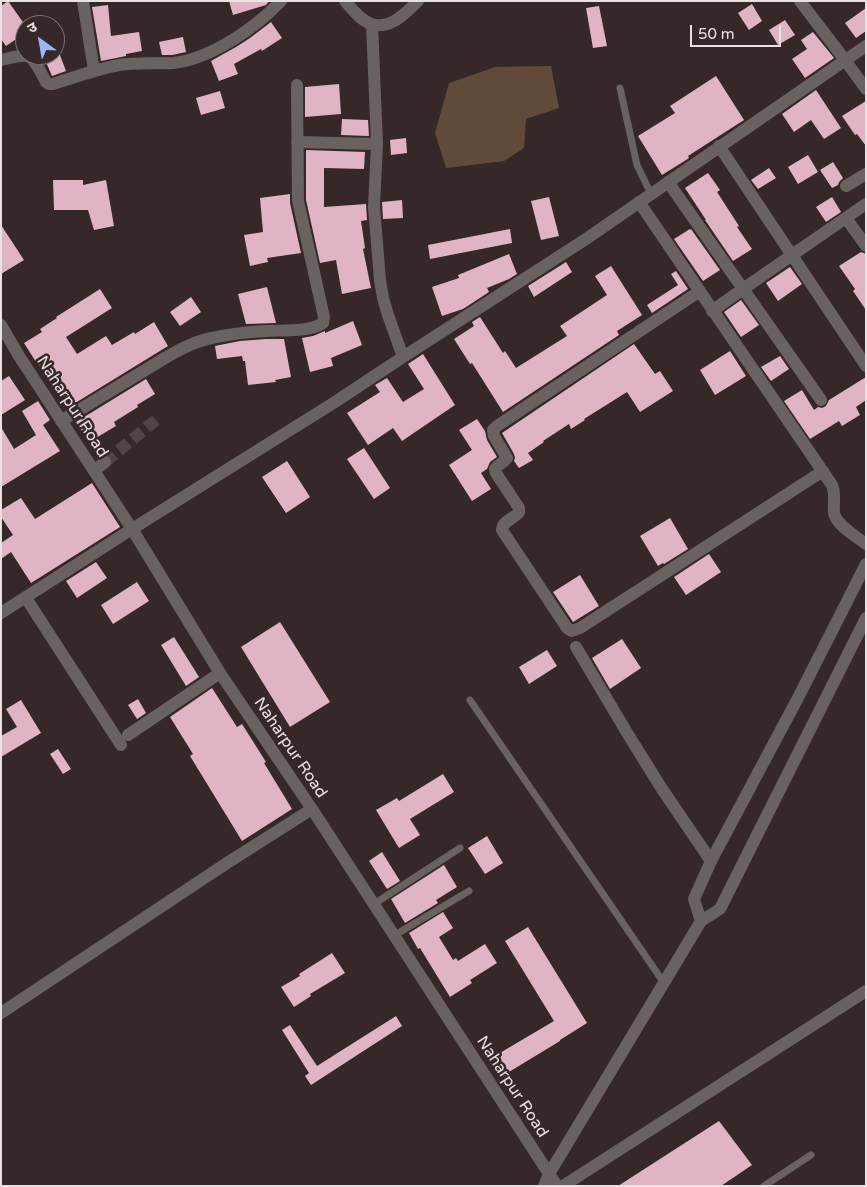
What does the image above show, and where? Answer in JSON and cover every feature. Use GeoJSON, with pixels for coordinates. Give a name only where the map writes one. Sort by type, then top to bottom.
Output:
{"type":"FeatureCollection","features":[{"type":"Feature","properties":{"kind":"street"},"geometry":{"type":"LineString","coordinates":[[83,1],[94,72]]}},
{"type":"Feature","properties":{"kind":"street"},"geometry":{"type":"LineString","coordinates":[[1,60],[28,55],[33,59],[46,82],[53,84],[120,65],[145,62],[172,63],[188,60],[216,50],[240,35],[268,15],[281,1]]}},
{"type":"Feature","properties":{"kind":"street"},"geometry":{"type":"LineString","coordinates":[[344,1],[363,19],[372,24],[382,25],[395,21],[407,13],[418,1]]}},
{"type":"Feature","properties":{"kind":"street"},"geometry":{"type":"LineString","coordinates":[[800,1],[866,89]]}},
{"type":"Feature","properties":{"kind":"street"},"geometry":{"type":"LineString","coordinates":[[372,24],[377,144],[374,207],[380,280],[382,298],[403,357]]}},
{"type":"Feature","properties":{"kind":"street"},"geometry":{"type":"LineString","coordinates":[[1,613],[335,402],[586,238],[866,46]]}},
{"type":"Feature","properties":{"kind":"street"},"geometry":{"type":"LineString","coordinates":[[61,421],[178,350],[202,340],[243,334],[304,329],[315,327],[323,322],[324,317],[298,200],[297,85]]}},
{"type":"Feature","properties":{"kind":"street"},"geometry":{"type":"LineString","coordinates":[[297,142],[377,144]]}},
{"type":"Feature","properties":{"kind":"street"},"geometry":{"type":"LineString","coordinates":[[718,146],[866,366]]}},
{"type":"Feature","properties":{"kind":"street"},"geometry":{"type":"LineString","coordinates":[[846,186],[866,174]]}},
{"type":"Feature","properties":{"kind":"street"},"geometry":{"type":"LineString","coordinates":[[668,182],[821,400]]}},
{"type":"Feature","properties":{"kind":"street"},"geometry":{"type":"LineString","coordinates":[[639,202],[823,471],[834,490],[834,512],[836,519],[866,544]]}},
{"type":"Feature","properties":{"kind":"street"},"geometry":{"type":"LineString","coordinates":[[712,311],[866,204]]}},
{"type":"Feature","properties":{"kind":"street"},"geometry":{"type":"LineString","coordinates":[[846,218],[866,246]]}},
{"type":"Feature","properties":{"kind":"street"},"geometry":{"type":"LineString","coordinates":[[700,291],[493,430],[494,436],[507,456],[506,460],[494,469],[519,508],[517,515],[504,524],[502,530],[567,628],[572,631],[580,628],[823,471]]}},
{"type":"Feature","properties":{"kind":"street","name":"Naharpur Road"},"geometry":{"type":"LineString","coordinates":[[1,325],[19,356],[132,529],[220,673],[395,935],[547,1180],[557,1186]]}},
{"type":"Feature","properties":{"kind":"street"},"geometry":{"type":"LineString","coordinates":[[94,471],[105,462]]}},
{"type":"Feature","properties":{"kind":"street"},"geometry":{"type":"LineString","coordinates":[[700,921],[694,899],[711,861],[799,696],[866,564]]}},
{"type":"Feature","properties":{"kind":"street"},"geometry":{"type":"LineString","coordinates":[[26,598],[125,740],[220,673]]}},
{"type":"Feature","properties":{"kind":"street"},"geometry":{"type":"LineString","coordinates":[[547,1180],[700,921],[720,909],[866,618]]}},
{"type":"Feature","properties":{"kind":"street"},"geometry":{"type":"LineString","coordinates":[[576,647],[662,789],[711,861]]}},
{"type":"Feature","properties":{"kind":"street"},"geometry":{"type":"LineString","coordinates":[[1,1013],[210,874],[312,809]]}},
{"type":"Feature","properties":{"kind":"street"},"geometry":{"type":"LineString","coordinates":[[563,1186],[866,991]]}},
{"type":"Feature","properties":{"kind":"lane"},"geometry":{"type":"LineString","coordinates":[[620,88],[638,165],[651,194]]}},
{"type":"Feature","properties":{"kind":"lane"},"geometry":{"type":"LineString","coordinates":[[470,700],[664,983]]}},
{"type":"Feature","properties":{"kind":"lane"},"geometry":{"type":"LineString","coordinates":[[374,904],[460,848]]}},
{"type":"Feature","properties":{"kind":"lane"},"geometry":{"type":"LineString","coordinates":[[395,935],[469,891]]}},
{"type":"Feature","properties":{"kind":"lane"},"geometry":{"type":"LineString","coordinates":[[764,1186],[811,1156]]}},
{"type":"Feature","properties":{"kind":"shaded area"},"geometry":{"type":"Polygon","coordinates":[[[551,66],[559,108],[526,119],[524,148],[504,161],[446,168],[435,133],[449,83],[495,67],[551,66]]]}},
{"type":"Feature","properties":{"kind":"building"},"geometry":{"type":"Polygon","coordinates":[[[8,1],[18,15],[15,15],[15,40],[6,46],[1,39],[1,6],[8,1]]]}},
{"type":"Feature","properties":{"kind":"building"},"geometry":{"type":"Polygon","coordinates":[[[229,1],[269,1],[266,5],[233,15],[229,1]]]}},
{"type":"Feature","properties":{"kind":"building"},"geometry":{"type":"Polygon","coordinates":[[[752,4],[762,21],[749,30],[738,13],[752,4]]]}},
{"type":"Feature","properties":{"kind":"building"},"geometry":{"type":"Polygon","coordinates":[[[108,5],[111,36],[139,32],[142,51],[101,61],[92,7],[108,5]]]}},
{"type":"Feature","properties":{"kind":"building"},"geometry":{"type":"Polygon","coordinates":[[[599,6],[607,46],[593,48],[586,8],[599,6]]]}},
{"type":"Feature","properties":{"kind":"building"},"geometry":{"type":"Polygon","coordinates":[[[866,8],[866,31],[856,38],[845,23],[866,8]]]}},
{"type":"Feature","properties":{"kind":"building"},"geometry":{"type":"Polygon","coordinates":[[[785,20],[795,35],[778,45],[769,30],[785,20]]]}},
{"type":"Feature","properties":{"kind":"building"},"geometry":{"type":"Polygon","coordinates":[[[271,22],[282,38],[262,51],[261,49],[234,64],[238,74],[219,81],[211,61],[250,38],[271,22]]]}},
{"type":"Feature","properties":{"kind":"building"},"geometry":{"type":"Polygon","coordinates":[[[813,32],[834,58],[805,78],[792,59],[807,49],[801,40],[813,32]]]}},
{"type":"Feature","properties":{"kind":"building"},"geometry":{"type":"Polygon","coordinates":[[[183,37],[186,52],[162,55],[159,42],[183,37]]]}},
{"type":"Feature","properties":{"kind":"building"},"geometry":{"type":"Polygon","coordinates":[[[47,65],[64,65],[66,71],[52,76],[47,65]]]}},
{"type":"Feature","properties":{"kind":"building"},"geometry":{"type":"Polygon","coordinates":[[[716,76],[744,120],[662,175],[638,136],[675,113],[670,106],[716,76]]]}},
{"type":"Feature","properties":{"kind":"building"},"geometry":{"type":"Polygon","coordinates":[[[339,84],[341,114],[305,117],[305,87],[339,84]]]}},
{"type":"Feature","properties":{"kind":"building"},"geometry":{"type":"Polygon","coordinates":[[[816,90],[841,128],[824,139],[811,120],[794,132],[782,114],[816,90]]]}},
{"type":"Feature","properties":{"kind":"building"},"geometry":{"type":"Polygon","coordinates":[[[220,91],[225,108],[201,115],[196,98],[220,91]]]}},
{"type":"Feature","properties":{"kind":"building"},"geometry":{"type":"Polygon","coordinates":[[[866,101],[866,146],[857,134],[855,135],[842,116],[866,101]]]}},
{"type":"Feature","properties":{"kind":"building"},"geometry":{"type":"Polygon","coordinates":[[[342,119],[368,120],[369,136],[341,135],[342,119]]]}},
{"type":"Feature","properties":{"kind":"building"},"geometry":{"type":"Polygon","coordinates":[[[406,138],[407,153],[391,155],[390,140],[406,138]]]}},
{"type":"Feature","properties":{"kind":"building"},"geometry":{"type":"Polygon","coordinates":[[[306,150],[365,152],[364,169],[324,168],[324,207],[366,204],[367,220],[361,221],[365,248],[363,249],[371,288],[342,294],[336,260],[320,263],[306,200],[306,150]]]}},
{"type":"Feature","properties":{"kind":"building"},"geometry":{"type":"Polygon","coordinates":[[[808,155],[818,172],[798,184],[788,167],[808,155]]]}},
{"type":"Feature","properties":{"kind":"building"},"geometry":{"type":"Polygon","coordinates":[[[833,162],[843,178],[838,185],[832,188],[820,170],[833,162]]]}},
{"type":"Feature","properties":{"kind":"building"},"geometry":{"type":"Polygon","coordinates":[[[769,168],[776,178],[758,189],[751,180],[769,168]]]}},
{"type":"Feature","properties":{"kind":"building"},"geometry":{"type":"Polygon","coordinates":[[[708,173],[720,190],[717,192],[739,226],[737,227],[752,249],[733,261],[685,188],[708,173]]]}},
{"type":"Feature","properties":{"kind":"building"},"geometry":{"type":"Polygon","coordinates":[[[53,180],[83,180],[83,185],[106,180],[114,226],[94,230],[88,210],[54,210],[53,180]]]}},
{"type":"Feature","properties":{"kind":"building"},"geometry":{"type":"Polygon","coordinates":[[[290,194],[290,203],[301,253],[267,258],[268,262],[250,266],[244,235],[263,232],[260,198],[290,194]]]}},
{"type":"Feature","properties":{"kind":"building"},"geometry":{"type":"Polygon","coordinates":[[[549,197],[559,236],[541,240],[531,201],[549,197]]]}},
{"type":"Feature","properties":{"kind":"building"},"geometry":{"type":"Polygon","coordinates":[[[832,197],[841,212],[826,222],[816,207],[832,197]]]}},
{"type":"Feature","properties":{"kind":"building"},"geometry":{"type":"Polygon","coordinates":[[[402,200],[403,218],[383,219],[382,202],[402,200]]]}},
{"type":"Feature","properties":{"kind":"building"},"geometry":{"type":"Polygon","coordinates":[[[1,225],[24,260],[1,274],[1,225]]]}},
{"type":"Feature","properties":{"kind":"building"},"geometry":{"type":"Polygon","coordinates":[[[510,229],[512,243],[430,259],[428,245],[510,229]]]}},
{"type":"Feature","properties":{"kind":"building"},"geometry":{"type":"Polygon","coordinates":[[[690,229],[720,270],[703,281],[674,239],[690,229]]]}},
{"type":"Feature","properties":{"kind":"building"},"geometry":{"type":"Polygon","coordinates":[[[861,252],[866,254],[866,310],[853,291],[855,289],[839,266],[861,252]]]}},
{"type":"Feature","properties":{"kind":"building"},"geometry":{"type":"Polygon","coordinates":[[[509,254],[517,274],[487,288],[489,292],[463,309],[442,316],[432,287],[459,278],[458,275],[509,254]]]}},
{"type":"Feature","properties":{"kind":"building"},"geometry":{"type":"Polygon","coordinates":[[[566,262],[572,272],[534,297],[528,286],[566,262]]]}},
{"type":"Feature","properties":{"kind":"building"},"geometry":{"type":"Polygon","coordinates":[[[611,266],[642,315],[617,331],[619,335],[503,412],[472,363],[470,364],[454,339],[474,326],[472,322],[480,317],[503,353],[505,351],[516,368],[567,336],[560,326],[607,295],[595,276],[611,266]]]}},
{"type":"Feature","properties":{"kind":"building"},"geometry":{"type":"Polygon","coordinates":[[[790,267],[802,284],[778,301],[766,283],[790,267]]]}},
{"type":"Feature","properties":{"kind":"building"},"geometry":{"type":"Polygon","coordinates":[[[676,271],[688,289],[652,313],[647,305],[678,285],[671,274],[676,271]]]}},
{"type":"Feature","properties":{"kind":"building"},"geometry":{"type":"Polygon","coordinates":[[[267,287],[276,323],[246,324],[238,294],[267,287]]]}},
{"type":"Feature","properties":{"kind":"building"},"geometry":{"type":"Polygon","coordinates":[[[100,289],[112,308],[66,337],[77,354],[106,336],[112,345],[154,322],[168,346],[72,405],[57,381],[51,384],[24,343],[42,332],[40,329],[56,317],[100,289]]]}},
{"type":"Feature","properties":{"kind":"building"},"geometry":{"type":"Polygon","coordinates":[[[191,297],[201,312],[180,326],[170,312],[191,297]]]}},
{"type":"Feature","properties":{"kind":"building"},"geometry":{"type":"Polygon","coordinates":[[[741,300],[759,325],[741,337],[724,312],[741,300]]]}},
{"type":"Feature","properties":{"kind":"building"},"geometry":{"type":"Polygon","coordinates":[[[353,321],[362,345],[331,358],[333,366],[310,372],[302,338],[325,331],[325,333],[353,321]]]}},
{"type":"Feature","properties":{"kind":"building"},"geometry":{"type":"Polygon","coordinates":[[[284,339],[291,377],[275,380],[276,382],[248,385],[245,361],[243,361],[242,356],[217,359],[215,346],[240,341],[284,339]]]}},
{"type":"Feature","properties":{"kind":"building"},"geometry":{"type":"Polygon","coordinates":[[[634,344],[655,374],[660,371],[673,391],[640,412],[627,392],[571,429],[569,424],[543,441],[528,453],[533,460],[519,468],[514,461],[514,454],[502,433],[634,344]]]}},
{"type":"Feature","properties":{"kind":"building"},"geometry":{"type":"Polygon","coordinates":[[[730,351],[746,376],[715,395],[700,370],[730,351]]]}},
{"type":"Feature","properties":{"kind":"building"},"geometry":{"type":"Polygon","coordinates":[[[423,354],[455,405],[402,441],[393,428],[368,445],[347,413],[380,392],[375,385],[387,378],[403,402],[424,389],[408,364],[423,354]]]}},
{"type":"Feature","properties":{"kind":"building"},"geometry":{"type":"Polygon","coordinates":[[[780,356],[789,369],[771,381],[761,367],[780,356]]]}},
{"type":"Feature","properties":{"kind":"building"},"geometry":{"type":"Polygon","coordinates":[[[9,376],[25,400],[1,415],[1,381],[9,376]]]}},
{"type":"Feature","properties":{"kind":"building"},"geometry":{"type":"Polygon","coordinates":[[[866,377],[866,400],[856,407],[860,415],[842,426],[839,421],[810,439],[784,401],[802,390],[814,410],[818,407],[822,408],[826,406],[829,400],[866,377]]]}},
{"type":"Feature","properties":{"kind":"building"},"geometry":{"type":"Polygon","coordinates":[[[146,379],[155,394],[114,422],[116,426],[89,442],[76,422],[146,379]]]}},
{"type":"Feature","properties":{"kind":"building"},"geometry":{"type":"Polygon","coordinates":[[[38,401],[50,420],[43,425],[60,451],[1,487],[1,427],[14,449],[36,435],[22,411],[38,401]]]}},
{"type":"Feature","properties":{"kind":"building"},"geometry":{"type":"Polygon","coordinates":[[[477,419],[497,457],[481,473],[491,489],[472,501],[449,465],[472,450],[459,430],[477,419]]]}},
{"type":"Feature","properties":{"kind":"building"},"geometry":{"type":"Polygon","coordinates":[[[364,448],[390,488],[374,499],[347,459],[364,448]]]}},
{"type":"Feature","properties":{"kind":"building"},"geometry":{"type":"Polygon","coordinates":[[[287,461],[310,497],[286,513],[262,477],[287,461]]]}},
{"type":"Feature","properties":{"kind":"building"},"geometry":{"type":"Polygon","coordinates":[[[92,483],[120,527],[31,583],[11,552],[1,559],[1,543],[13,535],[1,517],[1,510],[21,498],[35,519],[92,483]]]}},
{"type":"Feature","properties":{"kind":"building"},"geometry":{"type":"Polygon","coordinates":[[[670,518],[688,549],[658,566],[640,536],[670,518]]]}},
{"type":"Feature","properties":{"kind":"building"},"geometry":{"type":"Polygon","coordinates":[[[709,554],[721,572],[686,595],[674,577],[709,554]]]}},
{"type":"Feature","properties":{"kind":"building"},"geometry":{"type":"Polygon","coordinates":[[[96,562],[107,578],[77,598],[66,581],[96,562]]]}},
{"type":"Feature","properties":{"kind":"building"},"geometry":{"type":"Polygon","coordinates":[[[580,575],[599,606],[573,622],[553,592],[580,575]]]}},
{"type":"Feature","properties":{"kind":"building"},"geometry":{"type":"Polygon","coordinates":[[[137,582],[149,601],[113,624],[101,605],[137,582]]]}},
{"type":"Feature","properties":{"kind":"building"},"geometry":{"type":"Polygon","coordinates":[[[280,622],[330,702],[290,727],[241,647],[280,622]]]}},
{"type":"Feature","properties":{"kind":"building"},"geometry":{"type":"Polygon","coordinates":[[[174,637],[199,677],[186,686],[161,645],[174,637]]]}},
{"type":"Feature","properties":{"kind":"building"},"geometry":{"type":"Polygon","coordinates":[[[622,639],[641,668],[610,689],[592,658],[622,639]]]}},
{"type":"Feature","properties":{"kind":"building"},"geometry":{"type":"Polygon","coordinates":[[[547,650],[557,666],[529,684],[519,667],[547,650]]]}},
{"type":"Feature","properties":{"kind":"building"},"geometry":{"type":"Polygon","coordinates":[[[212,688],[237,727],[242,724],[292,809],[242,841],[190,756],[193,754],[170,717],[212,688]]]}},
{"type":"Feature","properties":{"kind":"building"},"geometry":{"type":"Polygon","coordinates":[[[138,699],[146,713],[137,719],[128,705],[138,699]]]}},
{"type":"Feature","properties":{"kind":"building"},"geometry":{"type":"Polygon","coordinates":[[[21,700],[41,733],[1,757],[1,736],[17,727],[6,709],[21,700]]]}},
{"type":"Feature","properties":{"kind":"building"},"geometry":{"type":"Polygon","coordinates":[[[58,749],[71,769],[63,774],[50,754],[58,749]]]}},
{"type":"Feature","properties":{"kind":"building"},"geometry":{"type":"Polygon","coordinates":[[[443,774],[454,792],[410,819],[420,835],[399,848],[376,810],[397,798],[399,801],[443,774]]]}},
{"type":"Feature","properties":{"kind":"building"},"geometry":{"type":"Polygon","coordinates":[[[487,836],[503,863],[485,874],[468,848],[487,836]]]}},
{"type":"Feature","properties":{"kind":"building"},"geometry":{"type":"Polygon","coordinates":[[[382,852],[400,881],[387,889],[369,861],[382,852]]]}},
{"type":"Feature","properties":{"kind":"building"},"geometry":{"type":"Polygon","coordinates":[[[444,865],[457,887],[436,900],[438,903],[405,923],[391,899],[444,865]]]}},
{"type":"Feature","properties":{"kind":"building"},"geometry":{"type":"Polygon","coordinates":[[[443,912],[453,928],[439,937],[453,960],[456,958],[458,961],[485,944],[497,963],[470,980],[472,983],[450,997],[409,933],[443,912]]]}},
{"type":"Feature","properties":{"kind":"building"},"geometry":{"type":"Polygon","coordinates":[[[528,927],[587,1023],[499,1078],[488,1060],[554,1021],[505,941],[528,927]]]}},
{"type":"Feature","properties":{"kind":"building"},"geometry":{"type":"Polygon","coordinates":[[[332,953],[345,973],[310,994],[311,996],[294,1007],[281,987],[332,953]]]}},
{"type":"Feature","properties":{"kind":"building"},"geometry":{"type":"Polygon","coordinates":[[[396,1016],[402,1026],[311,1085],[305,1076],[309,1073],[282,1030],[290,1025],[317,1066],[396,1016]]]}},
{"type":"Feature","properties":{"kind":"building"},"geometry":{"type":"Polygon","coordinates":[[[719,1121],[752,1165],[721,1186],[618,1186],[719,1121]]]}},
{"type":"Feature","properties":{"kind":"tunnel"},"geometry":{"type":"LineString","coordinates":[[105,462],[156,420]]}}]}
